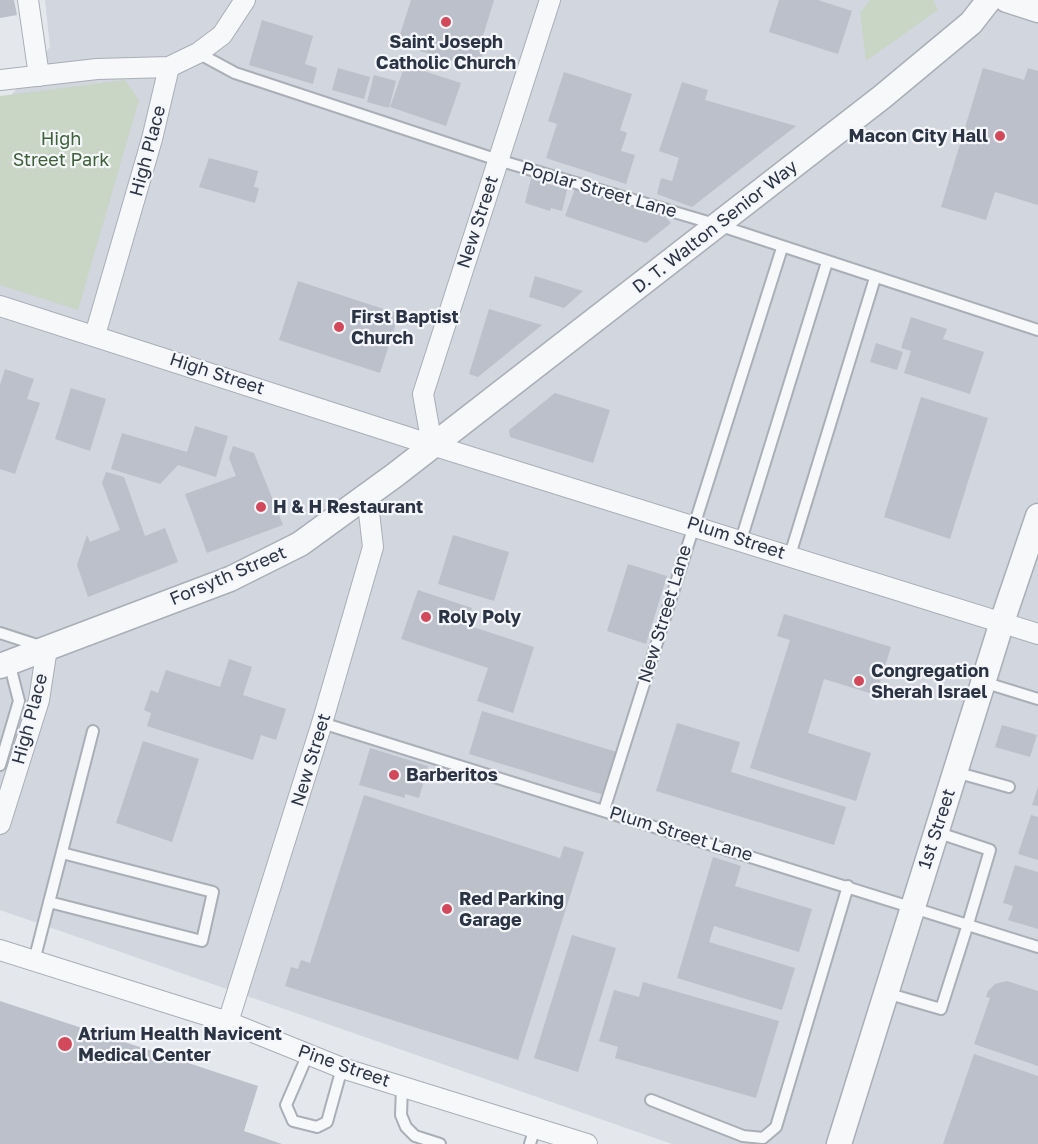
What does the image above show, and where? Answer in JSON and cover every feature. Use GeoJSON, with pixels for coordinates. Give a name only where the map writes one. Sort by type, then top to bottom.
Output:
{"type":"FeatureCollection","features":[{"type":"Feature","properties":{"kind":"street"},"geometry":{"type":"LineString","coordinates":[[28,0],[39,76]]}},
{"type":"Feature","properties":{"kind":"street"},"geometry":{"type":"LineString","coordinates":[[0,80],[97,69],[169,67],[198,53],[222,35],[245,0]]}},
{"type":"Feature","properties":{"kind":"street","name":"New Street"},"geometry":{"type":"LineString","coordinates":[[432,445],[423,394],[550,0]]}},
{"type":"Feature","properties":{"kind":"street","name":"D. T. Walton Senior Way"},"geometry":{"type":"LineString","coordinates":[[432,445],[718,225],[962,31],[989,0]]}},
{"type":"Feature","properties":{"kind":"street"},"geometry":{"type":"LineString","coordinates":[[1007,0],[1038,10]]}},
{"type":"Feature","properties":{"kind":"street","name":"High Place"},"geometry":{"type":"LineString","coordinates":[[95,335],[152,139],[169,67]]}},
{"type":"Feature","properties":{"kind":"street","name":"High Street"},"geometry":{"type":"LineString","coordinates":[[0,306],[432,445]]}},
{"type":"Feature","properties":{"kind":"street","name":"Forsyth Street"},"geometry":{"type":"LineString","coordinates":[[4,664],[275,559],[300,544],[432,445]]}},
{"type":"Feature","properties":{"kind":"street","name":"Plum Street"},"geometry":{"type":"LineString","coordinates":[[432,445],[1038,634]]}},
{"type":"Feature","properties":{"kind":"street","name":"New Street"},"geometry":{"type":"LineString","coordinates":[[228,1022],[322,723],[373,546],[367,495]]}},
{"type":"Feature","properties":{"kind":"street","name":"1st Street"},"geometry":{"type":"LineString","coordinates":[[838,1144],[1002,622],[1038,516]]}},
{"type":"Feature","properties":{"kind":"street","name":"High Place"},"geometry":{"type":"LineString","coordinates":[[0,824],[39,700],[47,648]]}},
{"type":"Feature","properties":{"kind":"street","name":"Pine Street"},"geometry":{"type":"LineString","coordinates":[[0,950],[228,1022],[342,1068],[402,1087],[532,1136],[587,1144]]}},
{"type":"Feature","properties":{"kind":"lane","name":"Poplar Street Lane"},"geometry":{"type":"LineString","coordinates":[[198,53],[235,73],[498,160],[718,225],[782,248],[1038,330]]}},
{"type":"Feature","properties":{"kind":"lane","name":"New Street Lane"},"geometry":{"type":"LineString","coordinates":[[604,810],[782,248]]}},
{"type":"Feature","properties":{"kind":"lane"},"geometry":{"type":"LineString","coordinates":[[741,540],[827,262]]}},
{"type":"Feature","properties":{"kind":"lane"},"geometry":{"type":"LineString","coordinates":[[790,555],[875,278]]}},
{"type":"Feature","properties":{"kind":"lane"},"geometry":{"type":"LineString","coordinates":[[0,633],[47,648]]}},
{"type":"Feature","properties":{"kind":"lane"},"geometry":{"type":"LineString","coordinates":[[1,759],[19,701],[4,664]]}},
{"type":"Feature","properties":{"kind":"lane"},"geometry":{"type":"LineString","coordinates":[[983,682],[1038,699]]}},
{"type":"Feature","properties":{"kind":"lane","name":"Plum Street Lane"},"geometry":{"type":"LineString","coordinates":[[322,723],[1038,947]]}},
{"type":"Feature","properties":{"kind":"lane"},"geometry":{"type":"LineString","coordinates":[[34,961],[93,731]]}},
{"type":"Feature","properties":{"kind":"lane"},"geometry":{"type":"LineString","coordinates":[[955,772],[1009,787]]}},
{"type":"Feature","properties":{"kind":"lane"},"geometry":{"type":"LineString","coordinates":[[886,993],[940,1009],[968,924],[990,850],[936,832]]}},
{"type":"Feature","properties":{"kind":"lane"},"geometry":{"type":"LineString","coordinates":[[49,902],[202,941],[213,892],[62,853]]}},
{"type":"Feature","properties":{"kind":"lane"},"geometry":{"type":"LineString","coordinates":[[651,1100],[743,1136],[763,1138],[776,1127],[848,886]]}},
{"type":"Feature","properties":{"kind":"lane"},"geometry":{"type":"LineString","coordinates":[[308,1054],[286,1105],[293,1120],[317,1127],[327,1122],[342,1068]]}},
{"type":"Feature","properties":{"kind":"lane"},"geometry":{"type":"LineString","coordinates":[[402,1087],[401,1115],[406,1126],[415,1137],[440,1144]]}},
{"type":"Feature","properties":{"kind":"shaded area"},"geometry":{"type":"Polygon","coordinates":[[[45,0],[1038,0],[1038,1144],[672,1144],[0,910],[0,109],[50,47],[45,0]]]}},
{"type":"Feature","properties":{"kind":"green space"},"geometry":{"type":"Polygon","coordinates":[[[870,0],[933,0],[938,10],[866,61],[860,13],[870,0]]]}},
{"type":"Feature","properties":{"kind":"green space","name":"High Street Park"},"geometry":{"type":"Polygon","coordinates":[[[125,80],[139,100],[78,310],[0,285],[0,96],[125,80]]]}},
{"type":"Feature","properties":{"kind":"building"},"geometry":{"type":"Polygon","coordinates":[[[0,0],[14,0],[17,15],[0,18],[0,0]]]}},
{"type":"Feature","properties":{"kind":"building","name":"Saint Joseph Catholic Church"},"geometry":{"type":"Polygon","coordinates":[[[411,0],[494,0],[479,49],[483,53],[479,65],[472,67],[397,44],[411,0]]]}},
{"type":"Feature","properties":{"kind":"building"},"geometry":{"type":"Polygon","coordinates":[[[779,0],[818,0],[852,11],[838,54],[769,32],[779,0]]]}},
{"type":"Feature","properties":{"kind":"building"},"geometry":{"type":"Polygon","coordinates":[[[262,20],[313,36],[305,64],[317,68],[313,84],[249,65],[262,20]]]}},
{"type":"Feature","properties":{"kind":"building"},"geometry":{"type":"Polygon","coordinates":[[[405,65],[461,83],[446,126],[390,107],[405,65]]]}},
{"type":"Feature","properties":{"kind":"building"},"geometry":{"type":"Polygon","coordinates":[[[338,68],[370,77],[364,99],[332,90],[338,68]]]}},
{"type":"Feature","properties":{"kind":"building","name":"Macon City Hall"},"geometry":{"type":"Polygon","coordinates":[[[983,68],[1024,80],[1028,68],[1038,71],[1038,205],[995,192],[986,220],[941,207],[983,68]]]}},
{"type":"Feature","properties":{"kind":"building"},"geometry":{"type":"Polygon","coordinates":[[[564,72],[632,94],[620,130],[627,133],[621,151],[635,155],[626,184],[546,158],[557,124],[548,121],[564,72]]]}},
{"type":"Feature","properties":{"kind":"building"},"geometry":{"type":"Polygon","coordinates":[[[374,75],[396,81],[389,108],[367,102],[374,75]]]}},
{"type":"Feature","properties":{"kind":"building"},"geometry":{"type":"Polygon","coordinates":[[[682,82],[708,90],[705,100],[796,126],[692,207],[657,194],[661,178],[672,181],[679,158],[659,151],[682,82]]]}},
{"type":"Feature","properties":{"kind":"building"},"geometry":{"type":"Polygon","coordinates":[[[209,158],[258,171],[254,187],[259,188],[255,203],[199,187],[209,158]]]}},
{"type":"Feature","properties":{"kind":"building"},"geometry":{"type":"Polygon","coordinates":[[[531,178],[567,190],[562,211],[551,208],[550,211],[525,203],[531,178]]]}},
{"type":"Feature","properties":{"kind":"building"},"geometry":{"type":"Polygon","coordinates":[[[575,189],[662,214],[671,223],[646,243],[565,216],[575,189]]]}},
{"type":"Feature","properties":{"kind":"building"},"geometry":{"type":"Polygon","coordinates":[[[535,276],[583,291],[564,308],[529,297],[535,276]]]}},
{"type":"Feature","properties":{"kind":"building","name":"First Baptist Church"},"geometry":{"type":"Polygon","coordinates":[[[298,281],[399,314],[380,373],[279,340],[298,281]]]}},
{"type":"Feature","properties":{"kind":"building"},"geometry":{"type":"Polygon","coordinates":[[[489,309],[542,325],[478,377],[469,374],[489,309]]]}},
{"type":"Feature","properties":{"kind":"building"},"geometry":{"type":"Polygon","coordinates":[[[911,317],[947,329],[943,339],[984,352],[970,394],[904,373],[911,351],[901,348],[911,317]]]}},
{"type":"Feature","properties":{"kind":"building"},"geometry":{"type":"Polygon","coordinates":[[[876,343],[903,352],[897,370],[870,362],[876,343]]]}},
{"type":"Feature","properties":{"kind":"building"},"geometry":{"type":"Polygon","coordinates":[[[5,369],[34,379],[27,399],[40,403],[15,474],[0,469],[0,385],[5,369]]]}},
{"type":"Feature","properties":{"kind":"building"},"geometry":{"type":"Polygon","coordinates":[[[71,388],[106,399],[90,451],[55,439],[71,388]]]}},
{"type":"Feature","properties":{"kind":"building"},"geometry":{"type":"Polygon","coordinates":[[[555,393],[610,410],[593,463],[510,437],[509,430],[555,393]]]}},
{"type":"Feature","properties":{"kind":"building"},"geometry":{"type":"Polygon","coordinates":[[[921,397],[988,418],[950,539],[884,517],[921,397]]]}},
{"type":"Feature","properties":{"kind":"building"},"geometry":{"type":"Polygon","coordinates":[[[195,426],[228,436],[216,477],[178,465],[160,484],[111,469],[122,433],[187,452],[195,426]]]}},
{"type":"Feature","properties":{"kind":"building"},"geometry":{"type":"Polygon","coordinates":[[[233,446],[254,453],[283,525],[207,553],[185,494],[236,476],[229,458],[233,446]]]}},
{"type":"Feature","properties":{"kind":"building"},"geometry":{"type":"Polygon","coordinates":[[[106,472],[124,477],[145,536],[165,528],[178,562],[88,597],[77,565],[87,535],[90,542],[120,530],[102,483],[106,472]]]}},
{"type":"Feature","properties":{"kind":"building"},"geometry":{"type":"Polygon","coordinates":[[[453,535],[509,552],[494,601],[438,584],[453,535]]]}},
{"type":"Feature","properties":{"kind":"building"},"geometry":{"type":"Polygon","coordinates":[[[628,564],[667,576],[646,644],[607,631],[628,564]]]}},
{"type":"Feature","properties":{"kind":"building"},"geometry":{"type":"Polygon","coordinates":[[[418,590],[472,608],[467,625],[534,647],[513,713],[477,701],[488,668],[401,639],[418,590]]]}},
{"type":"Feature","properties":{"kind":"building"},"geometry":{"type":"Polygon","coordinates":[[[784,614],[891,647],[876,695],[824,679],[808,733],[871,753],[856,801],[750,768],[790,640],[777,636],[784,614]]]}},
{"type":"Feature","properties":{"kind":"building"},"geometry":{"type":"Polygon","coordinates":[[[229,659],[252,667],[243,695],[286,709],[276,740],[261,735],[253,760],[147,726],[151,713],[144,710],[151,690],[158,693],[166,670],[220,687],[229,659]]]}},
{"type":"Feature","properties":{"kind":"building"},"geometry":{"type":"Polygon","coordinates":[[[482,711],[620,753],[607,796],[469,754],[482,711]]]}},
{"type":"Feature","properties":{"kind":"building"},"geometry":{"type":"Polygon","coordinates":[[[677,723],[740,742],[731,772],[846,807],[834,845],[656,791],[677,723]]]}},
{"type":"Feature","properties":{"kind":"building"},"geometry":{"type":"Polygon","coordinates":[[[1002,725],[1037,735],[1030,757],[995,747],[1002,725]]]}},
{"type":"Feature","properties":{"kind":"building"},"geometry":{"type":"Polygon","coordinates":[[[143,741],[199,759],[172,842],[116,823],[143,741]]]}},
{"type":"Feature","properties":{"kind":"building","name":"Barberitos"},"geometry":{"type":"Polygon","coordinates":[[[370,748],[428,766],[419,798],[405,794],[405,798],[359,785],[370,748]]]}},
{"type":"Feature","properties":{"kind":"building"},"geometry":{"type":"Polygon","coordinates":[[[1038,787],[1038,806],[1032,805],[1038,787]]]}},
{"type":"Feature","properties":{"kind":"building","name":"Red Parking Garage"},"geometry":{"type":"Polygon","coordinates":[[[364,795],[560,858],[564,846],[584,852],[518,1060],[285,986],[291,967],[298,969],[301,960],[310,963],[364,795]]]}},
{"type":"Feature","properties":{"kind":"building"},"geometry":{"type":"Polygon","coordinates":[[[1031,815],[1038,817],[1038,860],[1018,854],[1031,815]]]}},
{"type":"Feature","properties":{"kind":"building"},"geometry":{"type":"Polygon","coordinates":[[[713,857],[741,866],[735,886],[812,909],[799,952],[714,926],[709,942],[795,968],[782,1010],[677,978],[713,857]]]}},
{"type":"Feature","properties":{"kind":"building"},"geometry":{"type":"Polygon","coordinates":[[[1015,865],[1038,872],[1038,929],[1008,920],[1013,906],[1003,903],[1015,865]]]}},
{"type":"Feature","properties":{"kind":"building"},"geometry":{"type":"Polygon","coordinates":[[[572,935],[616,948],[578,1072],[534,1058],[572,935]]]}},
{"type":"Feature","properties":{"kind":"building"},"geometry":{"type":"Polygon","coordinates":[[[1007,981],[1038,991],[1038,1066],[974,1044],[990,998],[986,997],[988,991],[995,984],[1007,981]]]}},
{"type":"Feature","properties":{"kind":"building"},"geometry":{"type":"Polygon","coordinates":[[[643,982],[779,1021],[756,1098],[615,1058],[618,1047],[599,1041],[614,990],[639,997],[643,982]]]}},
{"type":"Feature","properties":{"kind":"building","name":"Atrium Health Navicent Medical Center"},"geometry":{"type":"Polygon","coordinates":[[[0,1001],[258,1086],[244,1131],[282,1144],[0,1144],[0,1001]]]}},
{"type":"Feature","properties":{"kind":"building"},"geometry":{"type":"Polygon","coordinates":[[[974,1054],[1038,1076],[1038,1144],[943,1144],[974,1054]]]}},
{"type":"Feature","properties":{"kind":"place","name":"Saint Joseph Catholic Church"},"geometry":{"type":"Point","coordinates":[446,22]}},
{"type":"Feature","properties":{"kind":"place","name":"Macon City Hall"},"geometry":{"type":"Point","coordinates":[1000,136]}},
{"type":"Feature","properties":{"kind":"place","name":"First Baptist Church"},"geometry":{"type":"Point","coordinates":[339,327]}},
{"type":"Feature","properties":{"kind":"place","name":"H & H Restaurant"},"geometry":{"type":"Point","coordinates":[261,507]}},
{"type":"Feature","properties":{"kind":"place","name":"Roly Poly"},"geometry":{"type":"Point","coordinates":[426,617]}},
{"type":"Feature","properties":{"kind":"place","name":"Congregation Sherah Israel"},"geometry":{"type":"Point","coordinates":[859,681]}},
{"type":"Feature","properties":{"kind":"place","name":"Barberitos"},"geometry":{"type":"Point","coordinates":[394,775]}},
{"type":"Feature","properties":{"kind":"place","name":"Red Parking Garage"},"geometry":{"type":"Point","coordinates":[447,909]}},
{"type":"Feature","properties":{"kind":"place","name":"Atrium Health Navicent Medical Center"},"geometry":{"type":"Point","coordinates":[65,1044]}}]}
